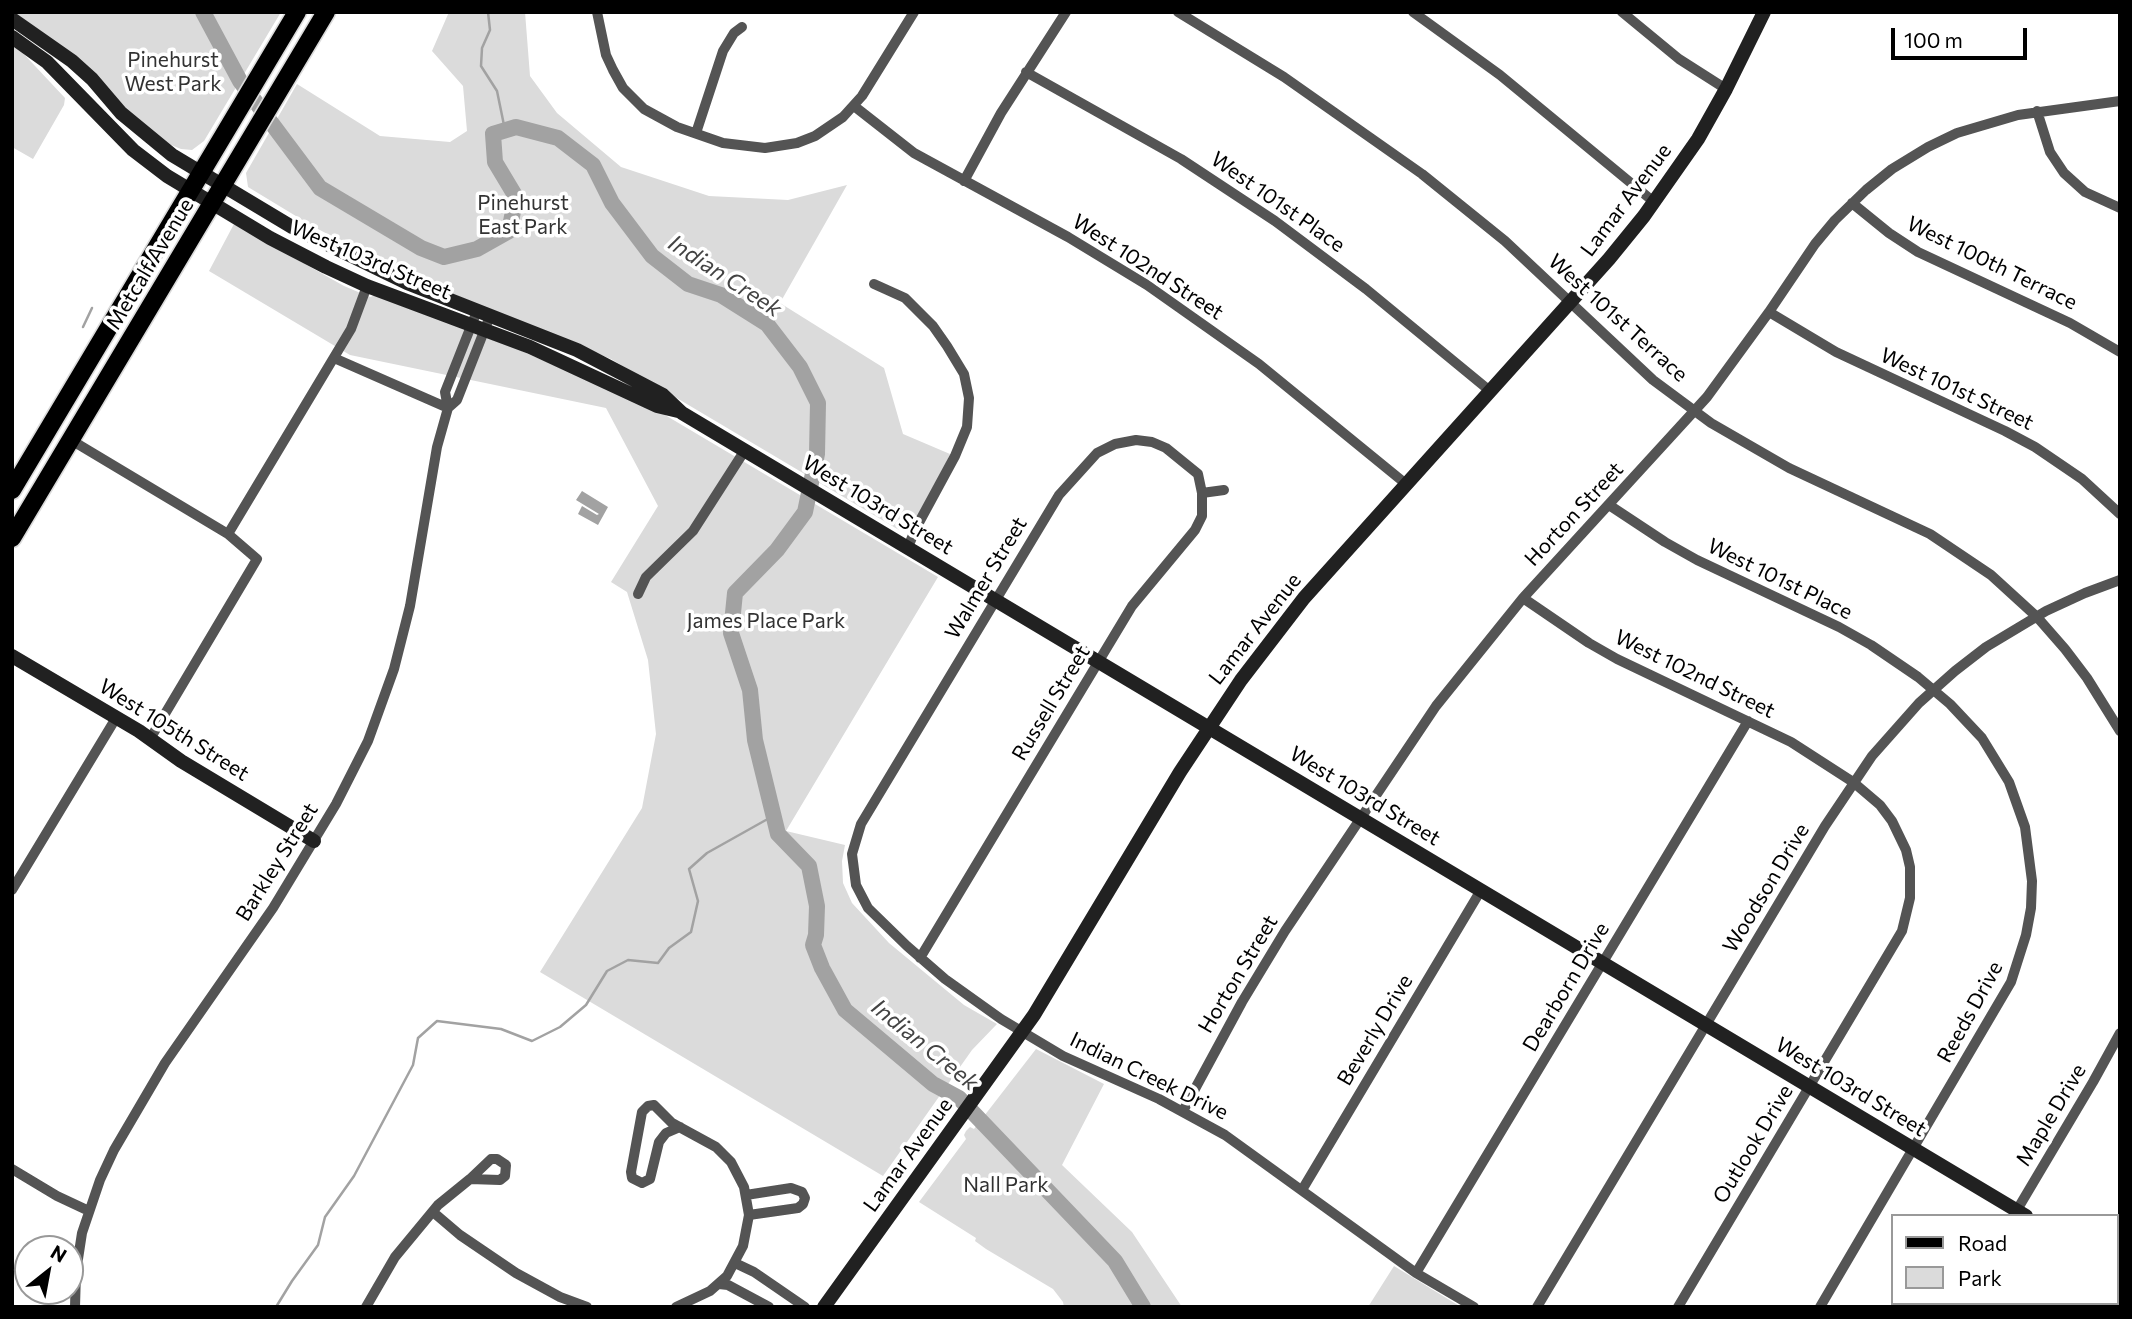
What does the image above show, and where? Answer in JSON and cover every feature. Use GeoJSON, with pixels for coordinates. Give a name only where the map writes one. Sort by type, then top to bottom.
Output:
{"type":"FeatureCollection","features":[{"type":"Feature","properties":{"kind":"main road","name":"Metcalf Avenue"},"geometry":{"type":"LineString","coordinates":[[12,490],[297,12]]}},
{"type":"Feature","properties":{"kind":"main road","name":"Metcalf Avenue"},"geometry":{"type":"LineString","coordinates":[[12,538],[326,12]]}},
{"type":"Feature","properties":{"kind":"main road","name":"Lamar Avenue"},"geometry":{"type":"LineString","coordinates":[[824,1307],[1022,1032],[1209,727],[1270,640],[1304,598],[1609,259],[1654,202],[1698,139],[1764,12]]}},
{"type":"Feature","properties":{"kind":"main road","name":"West 103rd Street"},"geometry":{"type":"LineString","coordinates":[[12,19],[61,76],[133,150],[191,191],[297,253],[368,286],[577,350],[614,368],[663,396],[682,412],[745,450],[2019,1214]]}},
{"type":"Feature","properties":{"kind":"main road","name":"West 103rd Street"},"geometry":{"type":"LineString","coordinates":[[12,37],[31,40],[82,70],[142,132],[172,155],[292,227],[481,320]]}},
{"type":"Feature","properties":{"kind":"main road","name":"West 105th Street"},"geometry":{"type":"LineString","coordinates":[[12,656],[314,841]]}},
{"type":"Feature","properties":{"kind":"street"},"geometry":{"type":"LineString","coordinates":[[597,12],[606,55],[623,88],[639,104],[653,114],[696,133],[740,146],[783,146],[815,136],[837,122],[854,106],[914,12]]}},
{"type":"Feature","properties":{"kind":"street"},"geometry":{"type":"LineString","coordinates":[[964,181],[1026,72],[1066,12]]}},
{"type":"Feature","properties":{"kind":"street","name":"West 101st Terrace"},"geometry":{"type":"LineString","coordinates":[[1178,12],[1284,77],[1383,145],[1505,241],[1653,380],[1694,411],[1743,443],[1930,534],[1991,575],[2036,617],[2065,649],[2087,678],[2120,731]]}},
{"type":"Feature","properties":{"kind":"street"},"geometry":{"type":"LineString","coordinates":[[1413,12],[1500,75],[1654,202]]}},
{"type":"Feature","properties":{"kind":"street"},"geometry":{"type":"LineString","coordinates":[[1622,12],[1679,59],[1726,89]]}},
{"type":"Feature","properties":{"kind":"street"},"geometry":{"type":"LineString","coordinates":[[696,133],[723,51],[734,33],[742,27]]}},
{"type":"Feature","properties":{"kind":"street","name":"West 101st Place"},"geometry":{"type":"LineString","coordinates":[[1026,72],[1181,159],[1275,221],[1376,296],[1490,391]]}},
{"type":"Feature","properties":{"kind":"street","name":"Horton Street"},"geometry":{"type":"LineString","coordinates":[[1183,1111],[1241,1002],[1436,706],[1523,598],[1694,411],[1769,312],[1815,244],[1852,203],[1892,169],[1957,133],[2037,111],[2120,101]]}},
{"type":"Feature","properties":{"kind":"street","name":"West 102nd Street"},"geometry":{"type":"LineString","coordinates":[[854,106],[914,153],[1068,237],[1147,285],[1217,333],[1309,403],[1406,484]]}},
{"type":"Feature","properties":{"kind":"street"},"geometry":{"type":"LineString","coordinates":[[2037,111],[2046,144],[2064,173],[2085,192],[2120,208]]}},
{"type":"Feature","properties":{"kind":"street","name":"West 100th Terrace"},"geometry":{"type":"LineString","coordinates":[[1852,203],[1889,233],[1919,252],[2070,323],[2120,352]]}},
{"type":"Feature","properties":{"kind":"street"},"geometry":{"type":"LineString","coordinates":[[874,284],[905,298],[933,326],[964,374],[969,398],[964,436],[908,547]]}},
{"type":"Feature","properties":{"kind":"street"},"geometry":{"type":"LineString","coordinates":[[228,534],[351,329],[368,286]]}},
{"type":"Feature","properties":{"kind":"street","name":"West 101st Street"},"geometry":{"type":"LineString","coordinates":[[1769,312],[1846,358],[2035,447],[2082,479],[2120,514]]}},
{"type":"Feature","properties":{"kind":"street","name":"Barkley Street"},"geometry":{"type":"LineString","coordinates":[[75,1307],[76,1272],[82,1233],[114,1150],[155,1077],[273,908],[336,804],[368,741],[394,669],[410,606],[437,447],[448,408],[445,392],[481,320]]}},
{"type":"Feature","properties":{"kind":"street"},"geometry":{"type":"LineString","coordinates":[[334,358],[448,408]]}},
{"type":"Feature","properties":{"kind":"street"},"geometry":{"type":"LineString","coordinates":[[71,440],[228,534],[257,559],[150,739]]}},
{"type":"Feature","properties":{"kind":"street","name":"Walmer Street"},"geometry":{"type":"LineString","coordinates":[[853,847],[861,824],[1059,495],[1097,453],[1115,444],[1136,440],[1152,442],[1166,448],[1198,474],[1202,493]]}},
{"type":"Feature","properties":{"kind":"street"},"geometry":{"type":"LineString","coordinates":[[638,594],[646,578],[693,531],[745,450]]}},
{"type":"Feature","properties":{"kind":"street"},"geometry":{"type":"LineString","coordinates":[[1202,493],[1224,490]]}},
{"type":"Feature","properties":{"kind":"street","name":"Russell Street"},"geometry":{"type":"LineString","coordinates":[[920,958],[1132,606],[1191,537],[1202,516],[1202,493]]}},
{"type":"Feature","properties":{"kind":"street","name":"West 101st Place"},"geometry":{"type":"LineString","coordinates":[[1609,505],[1664,542],[1697,560],[1871,645],[1933,690]]}},
{"type":"Feature","properties":{"kind":"street","name":"Woodson Drive"},"geometry":{"type":"LineString","coordinates":[[1537,1307],[1853,782],[1892,732],[1933,690],[1986,647],[2036,617],[2085,593],[2120,580]]}},
{"type":"Feature","properties":{"kind":"street","name":"West 102nd Street"},"geometry":{"type":"LineString","coordinates":[[1523,598],[1617,659],[1791,742],[1853,782]]}},
{"type":"Feature","properties":{"kind":"street","name":"Reeds Drive"},"geometry":{"type":"LineString","coordinates":[[1820,1307],[2011,982],[2026,935],[2032,881],[2025,827],[2009,782],[1982,738],[1933,690]]}},
{"type":"Feature","properties":{"kind":"street"},"geometry":{"type":"LineString","coordinates":[[12,890],[116,718]]}},
{"type":"Feature","properties":{"kind":"street","name":"Dearborn Drive"},"geometry":{"type":"LineString","coordinates":[[1416,1273],[1748,721]]}},
{"type":"Feature","properties":{"kind":"street","name":"Outlook Drive"},"geometry":{"type":"LineString","coordinates":[[1678,1307],[1897,939],[1907,916],[1910,867],[1898,831],[1880,804],[1853,782]]}},
{"type":"Feature","properties":{"kind":"street","name":"Indian Creek Drive"},"geometry":{"type":"LineString","coordinates":[[853,847],[854,877],[868,908],[920,958],[967,996],[1063,1055],[1183,1111],[1225,1135],[1416,1273],[1475,1307]]}},
{"type":"Feature","properties":{"kind":"street","name":"Beverly Drive"},"geometry":{"type":"LineString","coordinates":[[1302,1190],[1481,891]]}},
{"type":"Feature","properties":{"kind":"street","name":"Maple Drive"},"geometry":{"type":"LineString","coordinates":[[2019,1214],[2120,1033]]}},
{"type":"Feature","properties":{"kind":"street"},"geometry":{"type":"LineString","coordinates":[[676,1307],[694,1300],[719,1284],[735,1263],[747,1233],[749,1215],[746,1195],[736,1171],[724,1154],[704,1139],[664,1117],[654,1105],[645,1109],[631,1172],[634,1180],[642,1183],[650,1179],[659,1142],[666,1133],[680,1127]]}},
{"type":"Feature","properties":{"kind":"street"},"geometry":{"type":"LineString","coordinates":[[12,1169],[57,1196],[89,1211]]}},
{"type":"Feature","properties":{"kind":"street"},"geometry":{"type":"LineString","coordinates":[[366,1307],[395,1257],[448,1195],[470,1180]]}},
{"type":"Feature","properties":{"kind":"street"},"geometry":{"type":"LineString","coordinates":[[746,1195],[791,1188],[802,1192],[805,1198],[798,1208],[749,1215]]}},
{"type":"Feature","properties":{"kind":"street"},"geometry":{"type":"LineString","coordinates":[[433,1212],[460,1235],[516,1273],[560,1297],[587,1307]]}},
{"type":"Feature","properties":{"kind":"street"},"geometry":{"type":"LineString","coordinates":[[735,1263],[754,1272],[805,1307]]}},
{"type":"Feature","properties":{"kind":"street"},"geometry":{"type":"LineString","coordinates":[[719,1284],[728,1285],[769,1307]]}},
{"type":"Feature","properties":{"kind":"green space","name":"Pinehurst West Park"},"geometry":{"type":"Polygon","coordinates":[[[14,12],[281,12],[204,141],[192,150],[166,143],[134,118],[78,58],[14,12]]]}},
{"type":"Feature","properties":{"kind":"green space","name":"Pinehurst East Park"},"geometry":{"type":"Polygon","coordinates":[[[449,12],[525,12],[530,76],[557,113],[621,167],[709,196],[788,200],[847,185],[780,303],[884,368],[903,434],[950,454],[910,529],[899,530],[611,359],[407,275],[314,227],[248,187],[246,173],[297,84],[380,136],[450,142],[467,131],[463,86],[432,51],[449,12]]]}},
{"type":"Feature","properties":{"kind":"green space"},"geometry":{"type":"Polygon","coordinates":[[[12,45],[21,51],[65,98],[64,105],[33,159],[12,147],[12,45]]]}},
{"type":"Feature","properties":{"kind":"green space","name":"James Place Park"},"geometry":{"type":"Polygon","coordinates":[[[234,224],[344,286],[370,297],[379,294],[492,338],[660,412],[938,577],[786,831],[845,845],[842,861],[843,883],[852,903],[889,943],[964,1005],[997,1024],[972,1050],[883,1176],[540,972],[642,808],[656,734],[648,660],[627,592],[611,582],[658,506],[606,408],[350,355],[209,271],[234,224]]]}},
{"type":"Feature","properties":{"kind":"green space","name":"Nall Park"},"geometry":{"type":"Polygon","coordinates":[[[1036,1049],[1104,1084],[1062,1165],[1132,1232],[1182,1307],[1064,1307],[1053,1289],[986,1249],[975,1241],[976,1238],[919,1202],[966,1139],[966,1131],[970,1127],[974,1129],[1036,1049]]]}},
{"type":"Feature","properties":{"kind":"green space"},"geometry":{"type":"Polygon","coordinates":[[[1394,1266],[1461,1307],[1368,1307],[1394,1266]]]}},
{"type":"Feature","properties":{"kind":"shaded area"},"geometry":{"type":"Polygon","coordinates":[[[582,491],[608,507],[598,525],[578,514],[582,506],[599,514],[576,500],[582,491]]]}},
{"type":"Feature","properties":{"kind":"waterway","name":"Indian Creek"},"geometry":{"type":"LineString","coordinates":[[203,12],[240,81],[320,188],[421,248],[444,257],[477,249],[509,231],[516,197],[495,162],[493,134],[516,127],[558,138],[593,165],[612,203],[652,256],[688,284],[721,295],[767,324],[800,367],[818,403],[817,454],[805,512],[777,550],[735,593],[731,633],[750,690],[755,740],[778,834],[809,866],[817,906],[813,945],[845,1010],[933,1084],[959,1098],[1115,1261],[1143,1307]]}},
{"type":"Feature","properties":{"kind":"waterway"},"geometry":{"type":"LineString","coordinates":[[488,12],[490,30],[482,48],[481,66],[497,91],[505,130]]}},
{"type":"Feature","properties":{"kind":"waterway"},"geometry":{"type":"LineString","coordinates":[[83,327],[92,308]]}},
{"type":"Feature","properties":{"kind":"waterway"},"geometry":{"type":"LineString","coordinates":[[276,1307],[318,1245],[325,1217],[354,1176],[413,1065],[418,1038],[437,1021],[501,1029],[532,1041],[560,1027],[586,1005],[607,971],[628,960],[658,963],[669,948],[691,932],[698,901],[689,869],[707,853],[773,816]]}}]}
